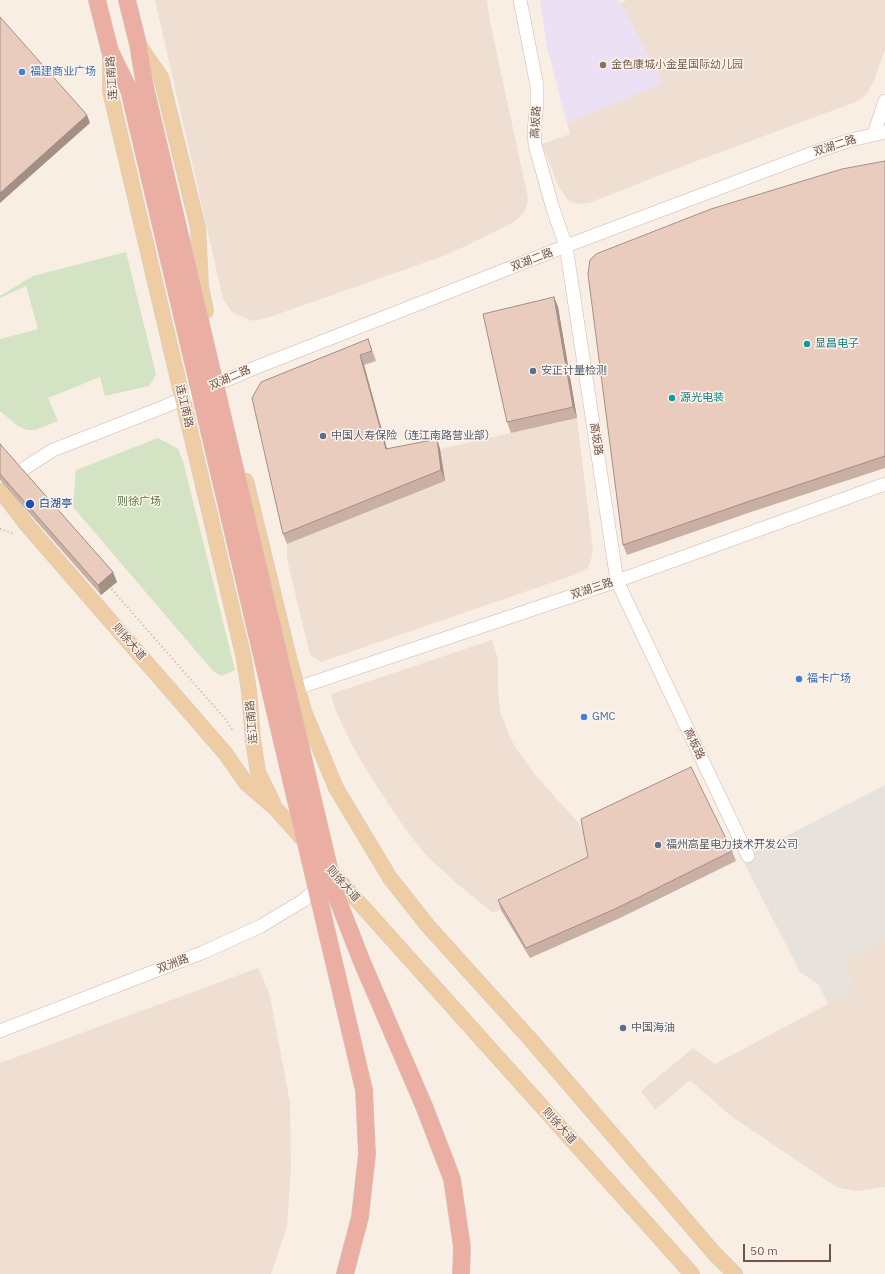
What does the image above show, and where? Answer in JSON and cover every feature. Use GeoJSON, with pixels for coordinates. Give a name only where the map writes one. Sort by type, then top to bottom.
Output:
{"type":"FeatureCollection","features":[{"type":"Feature","properties":{"kind":"highway","name":"连江南路"},"geometry":{"type":"LineString","coordinates":[[97,0],[110,51]]}},
{"type":"Feature","properties":{"kind":"highway"},"geometry":{"type":"LineString","coordinates":[[127,0],[138,44],[146,87],[335,893],[362,962],[424,1106],[452,1179],[462,1248],[461,1274]]}},
{"type":"Feature","properties":{"kind":"highway"},"geometry":{"type":"LineString","coordinates":[[110,51],[129,90],[364,1090],[367,1154],[360,1217],[345,1274]]}},
{"type":"Feature","properties":{"kind":"main road"},"geometry":{"type":"LineString","coordinates":[[138,44],[161,77],[198,228],[201,287],[289,658],[297,688],[314,736],[336,788],[390,878],[428,926],[531,1040],[714,1254],[735,1274]]}},
{"type":"Feature","properties":{"kind":"main road","name":"连江南路"},"geometry":{"type":"LineString","coordinates":[[110,51],[110,91],[244,659],[250,691],[253,740],[258,772],[276,809]]}},
{"type":"Feature","properties":{"kind":"main road"},"geometry":{"type":"LineString","coordinates":[[10,459],[20,470]]}},
{"type":"Feature","properties":{"kind":"main road","name":"则徐大道"},"geometry":{"type":"LineString","coordinates":[[0,490],[27,525],[225,753],[246,783],[276,809],[692,1274]]}},
{"type":"Feature","properties":{"kind":"street","name":"高坂路"},"geometry":{"type":"LineString","coordinates":[[520,0],[537,86],[537,104],[534,130],[535,145],[553,209],[566,246],[617,581],[748,856]]}},
{"type":"Feature","properties":{"kind":"street"},"geometry":{"type":"LineString","coordinates":[[880,133],[885,101]]}},
{"type":"Feature","properties":{"kind":"street","name":"双湖二路"},"geometry":{"type":"LineString","coordinates":[[0,484],[53,450],[183,399],[257,367],[566,246],[818,150],[880,133]]}},
{"type":"Feature","properties":{"kind":"street","name":"双湖三路"},"geometry":{"type":"LineString","coordinates":[[297,688],[617,581],[885,484]]}},
{"type":"Feature","properties":{"kind":"street","name":"双洲路"},"geometry":{"type":"LineString","coordinates":[[0,1031],[204,952],[261,926],[304,900],[333,873]]}},
{"type":"Feature","properties":{"kind":"path"},"geometry":{"type":"LineString","coordinates":[[0,529],[15,534]]}},
{"type":"Feature","properties":{"kind":"path"},"geometry":{"type":"LineString","coordinates":[[107,584],[226,720],[233,731]]}},
{"type":"Feature","properties":{"kind":"shaded area"},"geometry":{"type":"Polygon","coordinates":[[[155,0],[487,0],[490,22],[527,193],[528,202],[523,214],[512,223],[449,254],[267,318],[252,321],[236,314],[231,311],[223,299],[155,0]]]}},
{"type":"Feature","properties":{"kind":"shaded area","name":"金色康城小金星国际幼儿园"},"geometry":{"type":"Polygon","coordinates":[[[540,0],[619,0],[663,83],[567,123],[547,47],[540,0]]]}},
{"type":"Feature","properties":{"kind":"shaded area"},"geometry":{"type":"Polygon","coordinates":[[[627,0],[885,0],[885,50],[873,83],[865,96],[856,102],[691,163],[589,203],[577,204],[568,200],[558,185],[542,144],[570,134],[567,123],[663,83],[620,3],[627,0]]]}},
{"type":"Feature","properties":{"kind":"shaded area"},"geometry":{"type":"Polygon","coordinates":[[[577,418],[593,551],[588,567],[571,576],[321,662],[310,655],[287,559],[287,544],[445,481],[440,449],[577,418]]]}},
{"type":"Feature","properties":{"kind":"shaded area"},"geometry":{"type":"Polygon","coordinates":[[[492,640],[498,659],[500,711],[509,735],[515,747],[536,776],[585,830],[592,867],[493,913],[456,883],[425,854],[403,826],[352,745],[335,709],[331,694],[492,640]]]}},
{"type":"Feature","properties":{"kind":"shaded area"},"geometry":{"type":"Polygon","coordinates":[[[885,785],[885,938],[844,963],[851,985],[850,992],[828,1004],[819,985],[800,972],[742,859],[885,785]]]}},
{"type":"Feature","properties":{"kind":"shaded area"},"geometry":{"type":"Polygon","coordinates":[[[885,938],[885,1187],[858,1191],[840,1188],[832,1184],[731,1116],[691,1081],[686,1083],[655,1110],[641,1091],[693,1048],[715,1064],[845,995],[851,985],[844,963],[885,938]]]}},
{"type":"Feature","properties":{"kind":"shaded area"},"geometry":{"type":"Polygon","coordinates":[[[258,968],[269,992],[290,1102],[291,1169],[287,1227],[271,1274],[0,1274],[0,1063],[258,968]]]}},
{"type":"Feature","properties":{"kind":"green space"},"geometry":{"type":"Polygon","coordinates":[[[126,252],[156,374],[153,380],[149,386],[105,396],[100,377],[48,398],[58,421],[35,430],[27,430],[18,426],[0,411],[0,339],[38,329],[26,286],[0,298],[0,296],[33,276],[126,252]]]}},
{"type":"Feature","properties":{"kind":"green space","name":"则徐广场"},"geometry":{"type":"Polygon","coordinates":[[[158,438],[178,449],[183,461],[235,670],[221,676],[213,671],[73,507],[76,470],[158,438]]]}},
{"type":"Feature","properties":{"kind":"building","name":"福建商业广场"},"geometry":{"type":"Polygon","coordinates":[[[0,17],[87,115],[0,193],[0,17]]]}},
{"type":"Feature","properties":{"kind":"building"},"geometry":{"type":"Polygon","coordinates":[[[885,161],[885,456],[623,545],[588,274],[590,260],[596,254],[711,209],[842,169],[885,161]]]}},
{"type":"Feature","properties":{"kind":"building","name":"安正计量检测"},"geometry":{"type":"Polygon","coordinates":[[[554,297],[573,407],[507,422],[483,314],[554,297]]]}},
{"type":"Feature","properties":{"kind":"building","name":"中国人寿保险（连江南路营业部）"},"geometry":{"type":"Polygon","coordinates":[[[368,339],[372,351],[360,355],[386,449],[437,439],[441,470],[283,534],[252,398],[261,382],[368,339]]]}},
{"type":"Feature","properties":{"kind":"building"},"geometry":{"type":"Polygon","coordinates":[[[0,444],[113,572],[98,585],[0,474],[0,444]]]}},
{"type":"Feature","properties":{"kind":"building"},"geometry":{"type":"Polygon","coordinates":[[[691,767],[732,851],[617,908],[526,948],[498,900],[588,857],[581,819],[691,767]]]}},
{"type":"Feature","properties":{"kind":"place","name":"金色康城小金星国际幼儿园"},"geometry":{"type":"Point","coordinates":[603,65]}},
{"type":"Feature","properties":{"kind":"place","name":"福建商业广场"},"geometry":{"type":"Point","coordinates":[22,72]}},
{"type":"Feature","properties":{"kind":"place","name":"显昌电子"},"geometry":{"type":"Point","coordinates":[807,344]}},
{"type":"Feature","properties":{"kind":"place","name":"安正计量检测"},"geometry":{"type":"Point","coordinates":[533,371]}},
{"type":"Feature","properties":{"kind":"place","name":"源光电装"},"geometry":{"type":"Point","coordinates":[672,398]}},
{"type":"Feature","properties":{"kind":"place","name":"中国人寿保险（连江南路营业部）"},"geometry":{"type":"Point","coordinates":[323,436]}},
{"type":"Feature","properties":{"kind":"place","name":"白湖亭"},"geometry":{"type":"Point","coordinates":[30,504]}},
{"type":"Feature","properties":{"kind":"place","name":"福卡广场"},"geometry":{"type":"Point","coordinates":[799,679]}},
{"type":"Feature","properties":{"kind":"place","name":"GMC"},"geometry":{"type":"Point","coordinates":[584,717]}},
{"type":"Feature","properties":{"kind":"place","name":"福州高星电力技术开发公司"},"geometry":{"type":"Point","coordinates":[658,845]}},
{"type":"Feature","properties":{"kind":"place","name":"中国海油"},"geometry":{"type":"Point","coordinates":[623,1028]}}]}
